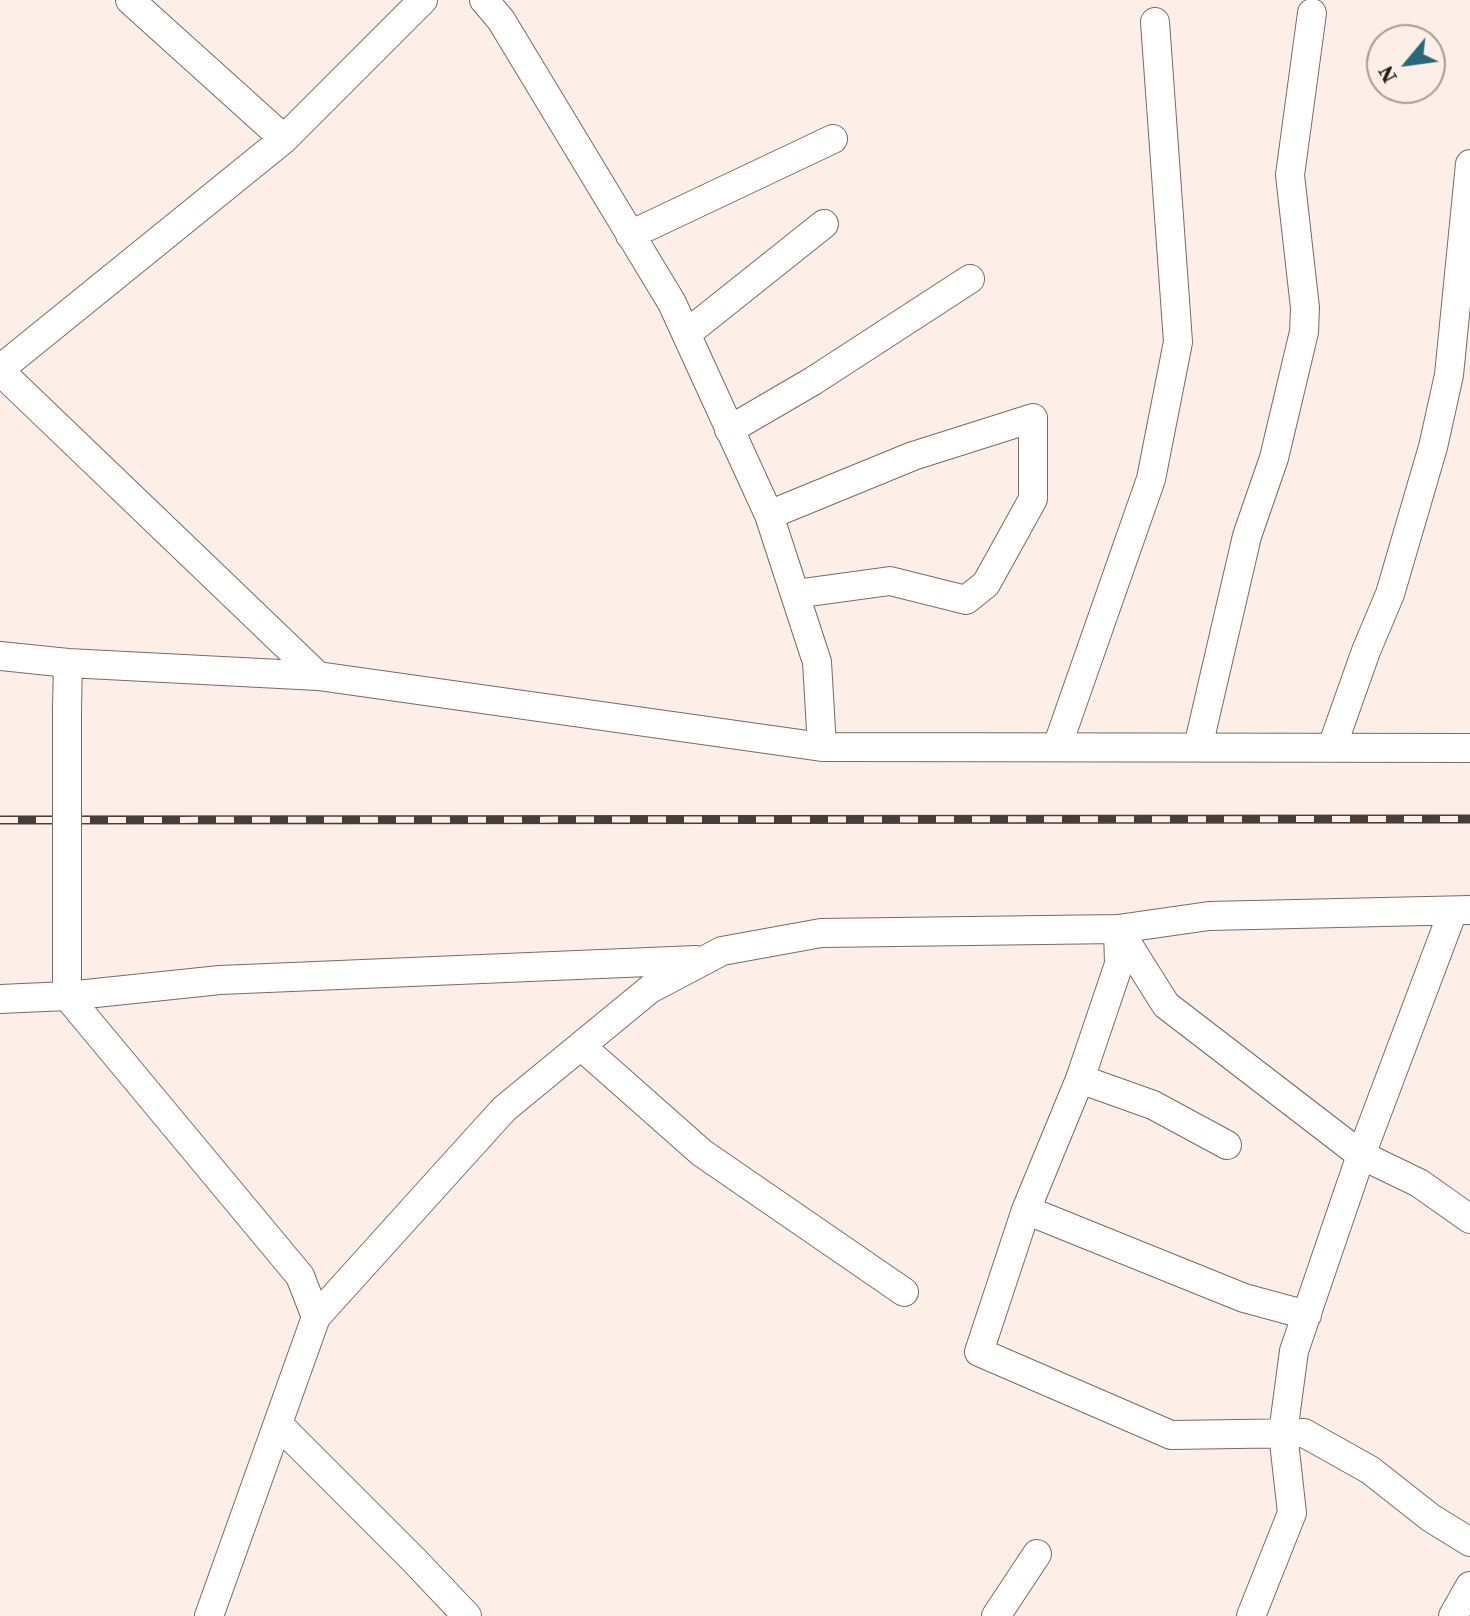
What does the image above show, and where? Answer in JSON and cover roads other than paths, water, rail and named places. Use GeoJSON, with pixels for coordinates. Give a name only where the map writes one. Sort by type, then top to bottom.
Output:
{"type":"FeatureCollection","features":[{"type":"Feature","properties":{"kind":"street"},"geometry":{"type":"LineString","coordinates":[[130,0],[284,139]]}},
{"type":"Feature","properties":{"kind":"street"},"geometry":{"type":"LineString","coordinates":[[318,676],[0,370],[284,139],[423,0]]}},
{"type":"Feature","properties":{"kind":"street"},"geometry":{"type":"LineString","coordinates":[[484,0],[501,20],[672,303],[769,515],[817,662],[822,747]]}},
{"type":"Feature","properties":{"kind":"street"},"geometry":{"type":"LineString","coordinates":[[1198,747],[1247,536],[1274,458],[1304,332],[1305,308],[1290,175],[1312,13]]}},
{"type":"Feature","properties":{"kind":"street"},"geometry":{"type":"LineString","coordinates":[[1057,747],[1151,479],[1178,342],[1155,22]]}},
{"type":"Feature","properties":{"kind":"street"},"geometry":{"type":"LineString","coordinates":[[630,235],[833,139]]}},
{"type":"Feature","properties":{"kind":"street"},"geometry":{"type":"LineString","coordinates":[[1332,747],[1390,594],[1433,447],[1449,375],[1470,164]]}},
{"type":"Feature","properties":{"kind":"street"},"geometry":{"type":"LineString","coordinates":[[686,334],[824,224]]}},
{"type":"Feature","properties":{"kind":"street"},"geometry":{"type":"LineString","coordinates":[[729,430],[813,381],[970,279]]}},
{"type":"Feature","properties":{"kind":"street"},"geometry":{"type":"LineString","coordinates":[[769,515],[913,456],[1033,418],[1033,499],[986,584],[966,600],[890,581],[795,594]]}},
{"type":"Feature","properties":{"kind":"street"},"geometry":{"type":"LineString","coordinates":[[0,656],[68,663],[318,676],[822,747],[1470,748]]}},
{"type":"Feature","properties":{"kind":"street"},"geometry":{"type":"LineString","coordinates":[[68,663],[67,996],[300,1276],[316,1317]]}},
{"type":"Feature","properties":{"kind":"street"},"geometry":{"type":"LineString","coordinates":[[209,1616],[316,1317],[504,1109],[650,989],[722,951],[821,933],[1118,929],[1209,916],[1461,911],[1361,1155],[1294,1351],[1283,1433],[1292,1513],[1251,1616]]}},
{"type":"Feature","properties":{"kind":"street"},"geometry":{"type":"LineString","coordinates":[[1118,929],[1119,964],[1080,1079],[1026,1210],[979,1352],[1171,1435],[1304,1433],[1370,1470],[1431,1518],[1470,1542]]}},
{"type":"Feature","properties":{"kind":"street"},"geometry":{"type":"LineString","coordinates":[[1118,929],[1166,1005],[1361,1155],[1419,1183],[1470,1219]]}},
{"type":"Feature","properties":{"kind":"street"},"geometry":{"type":"LineString","coordinates":[[0,999],[67,996],[220,980],[705,959]]}},
{"type":"Feature","properties":{"kind":"street"},"geometry":{"type":"LineString","coordinates":[[581,1046],[702,1153],[904,1292]]}},
{"type":"Feature","properties":{"kind":"street"},"geometry":{"type":"LineString","coordinates":[[1080,1079],[1153,1105],[1227,1145]]}},
{"type":"Feature","properties":{"kind":"street"},"geometry":{"type":"LineString","coordinates":[[1026,1210],[1244,1298],[1307,1315]]}},
{"type":"Feature","properties":{"kind":"street"},"geometry":{"type":"LineString","coordinates":[[278,1424],[467,1616]]}},
{"type":"Feature","properties":{"kind":"street"},"geometry":{"type":"LineString","coordinates":[[996,1616],[1037,1554]]}},
{"type":"Feature","properties":{"kind":"street"},"geometry":{"type":"LineString","coordinates":[[1453,1616],[1470,1586]]}},
{"type":"Feature","properties":{"kind":"railway"},"geometry":{"type":"LineString","coordinates":[[0,820],[1470,819]]}}]}
